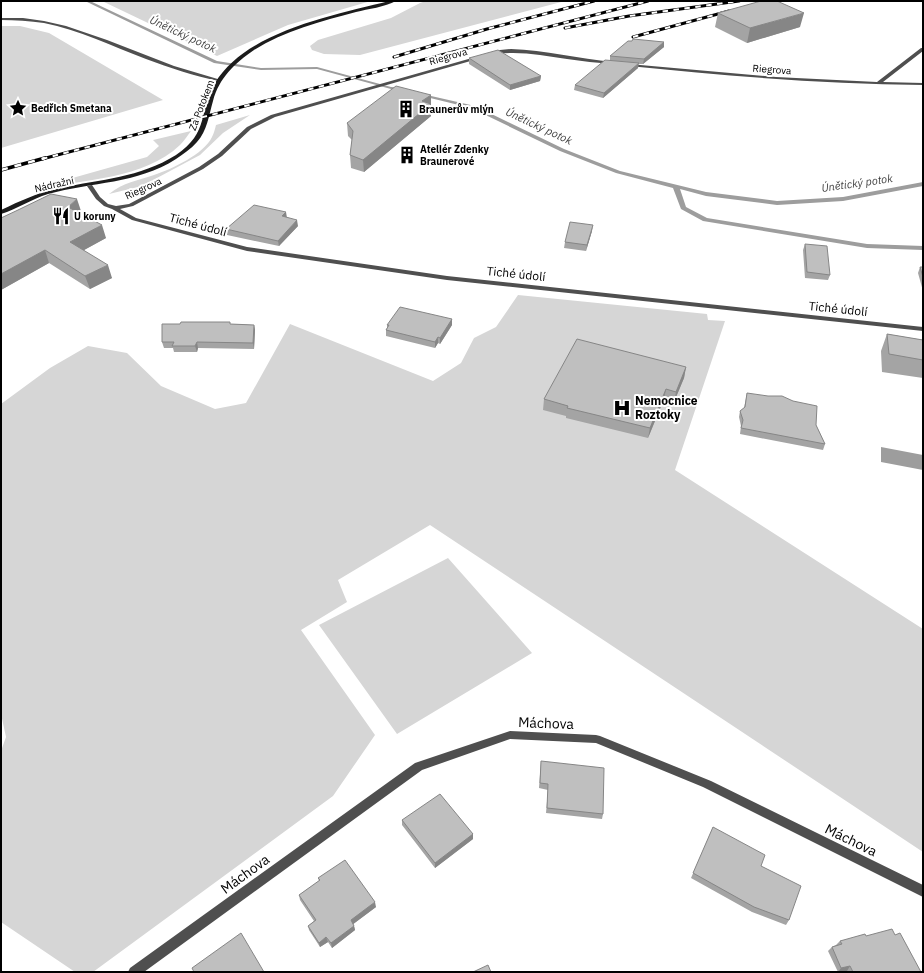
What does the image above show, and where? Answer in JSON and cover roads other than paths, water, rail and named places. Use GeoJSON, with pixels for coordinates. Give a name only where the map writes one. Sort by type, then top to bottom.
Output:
{"type":"FeatureCollection","features":[{"type":"Feature","properties":{"kind":"main road","name":"Za Potokem"},"geometry":{"type":"LineString","coordinates":[[90,186],[114,181],[147,171],[165,164],[189,148],[198,138],[211,97],[219,80],[239,59],[266,42],[294,30],[394,1]]}},
{"type":"Feature","properties":{"kind":"main road","name":"Nádražní"},"geometry":{"type":"LineString","coordinates":[[1,212],[47,193],[90,186]]}},
{"type":"Feature","properties":{"kind":"street"},"geometry":{"type":"LineString","coordinates":[[1,19],[40,21],[60,26],[97,38],[198,76],[219,80]]}},
{"type":"Feature","properties":{"kind":"street"},"geometry":{"type":"LineString","coordinates":[[877,84],[923,49]]}},
{"type":"Feature","properties":{"kind":"street","name":"Riegrova"},"geometry":{"type":"LineString","coordinates":[[90,186],[100,202],[105,206],[114,208],[124,207],[139,202],[201,168],[220,155],[249,128],[266,119],[290,110],[496,52],[525,51],[578,60],[618,64]]}},
{"type":"Feature","properties":{"kind":"street","name":"Riegrova"},"geometry":{"type":"LineString","coordinates":[[625,64],[758,78],[877,84],[923,84]]}},
{"type":"Feature","properties":{"kind":"street","name":"Tiché údolí"},"geometry":{"type":"LineString","coordinates":[[114,208],[134,219],[247,249],[447,278],[923,329]]}},
{"type":"Feature","properties":{"kind":"street","name":"Máchova"},"geometry":{"type":"LineString","coordinates":[[134,972],[419,766],[510,735],[596,739],[707,784],[923,891]]}},
{"type":"Feature","properties":{"kind":"waterway","name":"Únětický potok"},"geometry":{"type":"LineString","coordinates":[[87,1],[216,62],[261,69],[317,68],[391,88],[403,89]]}},
{"type":"Feature","properties":{"kind":"waterway","name":"Únětický potok"},"geometry":{"type":"LineString","coordinates":[[420,94],[473,107],[562,150],[618,172],[706,194],[777,203],[843,199],[923,184]]}},
{"type":"Feature","properties":{"kind":"waterway"},"geometry":{"type":"LineString","coordinates":[[676,187],[683,208],[705,220],[867,246],[923,248]]}},
{"type":"Feature","properties":{"kind":"railway"},"geometry":{"type":"LineString","coordinates":[[394,57],[487,29],[594,1]]}},
{"type":"Feature","properties":{"kind":"railway"},"geometry":{"type":"LineString","coordinates":[[42,159],[648,1]]}},
{"type":"Feature","properties":{"kind":"railway"},"geometry":{"type":"LineString","coordinates":[[565,28],[629,16],[739,1]]}},
{"type":"Feature","properties":{"kind":"railway"},"geometry":{"type":"LineString","coordinates":[[633,37],[729,11]]}},
{"type":"Feature","properties":{"kind":"railway"},"geometry":{"type":"LineString","coordinates":[[1,170],[45,158]]}},
{"type":"Feature","properties":{"kind":"place","name":"Bedřich Smetana"},"geometry":{"type":"Point","coordinates":[18,108]}},
{"type":"Feature","properties":{"kind":"place","name":"Braunerův mlýn"},"geometry":{"type":"Point","coordinates":[406,109]}},
{"type":"Feature","properties":{"kind":"place","name":"Ateliér Zdenky Braunerové"},"geometry":{"type":"Point","coordinates":[407,155]}},
{"type":"Feature","properties":{"kind":"place","name":"U koruny"},"geometry":{"type":"Point","coordinates":[61,216]}},
{"type":"Feature","properties":{"kind":"place","name":"Nemocnice Roztoky"},"geometry":{"type":"Point","coordinates":[622,408]}}]}
